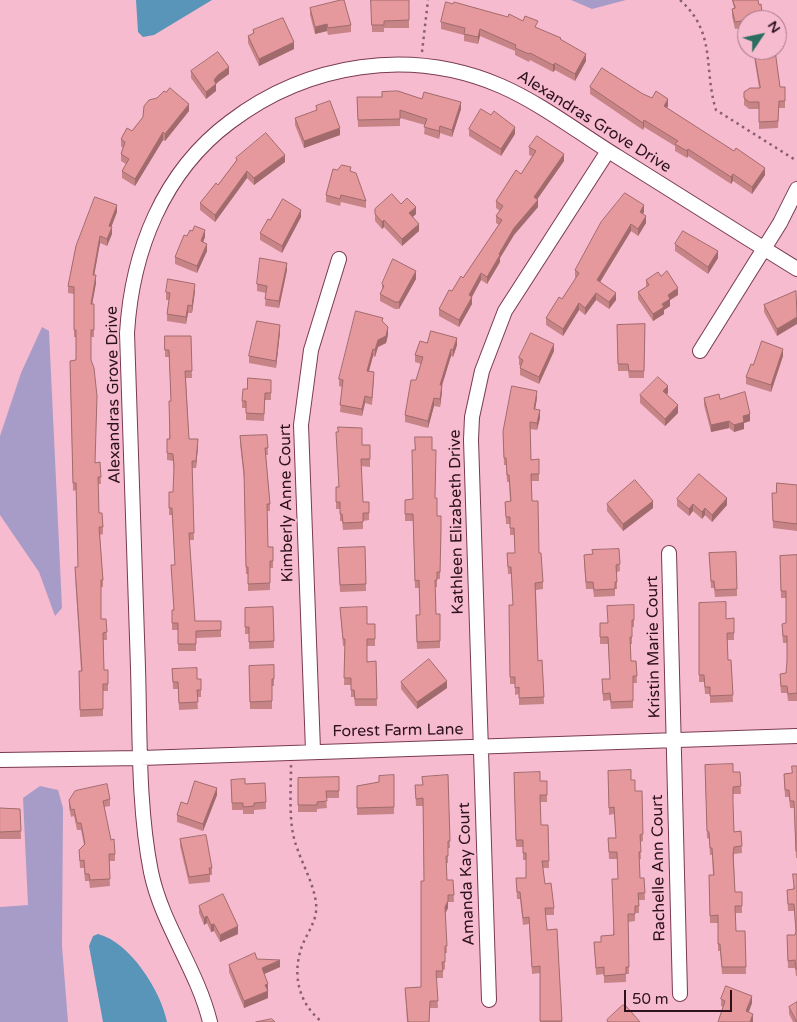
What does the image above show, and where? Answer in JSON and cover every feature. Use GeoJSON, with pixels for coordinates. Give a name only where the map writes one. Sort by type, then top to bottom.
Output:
{"type":"FeatureCollection","features":[{"type":"Feature","properties":{"kind":"street","name":"Alexandras Grove Drive"},"geometry":{"type":"LineString","coordinates":[[210,1022],[194,973],[171,931],[159,902],[151,873],[146,844],[141,758],[128,333],[134,275],[141,247],[152,220],[176,178],[201,148],[222,128],[270,95],[315,77],[353,68],[382,64],[421,66],[473,76],[501,86],[528,99],[797,269]]}},
{"type":"Feature","properties":{"kind":"street","name":"Kathleen Elizabeth Drive"},"geometry":{"type":"LineString","coordinates":[[481,747],[471,440],[476,394],[482,371],[505,311],[608,151]]}},
{"type":"Feature","properties":{"kind":"street"},"geometry":{"type":"LineString","coordinates":[[700,351],[765,249],[797,189]]}},
{"type":"Feature","properties":{"kind":"street","name":"Kimberly Anne Court"},"geometry":{"type":"LineString","coordinates":[[313,750],[301,425],[311,350],[339,259]]}},
{"type":"Feature","properties":{"kind":"street","name":"Kristin Marie Court"},"geometry":{"type":"LineString","coordinates":[[669,554],[674,740]]}},
{"type":"Feature","properties":{"kind":"street","name":"Forest Farm Lane"},"geometry":{"type":"LineString","coordinates":[[0,760],[141,758],[313,750],[481,747],[797,736]]}},
{"type":"Feature","properties":{"kind":"street","name":"Rachelle Ann Court"},"geometry":{"type":"LineString","coordinates":[[674,740],[680,994]]}},
{"type":"Feature","properties":{"kind":"street","name":"Amanda Kay Court"},"geometry":{"type":"LineString","coordinates":[[481,747],[489,1000]]}},
{"type":"Feature","properties":{"kind":"path"},"geometry":{"type":"LineString","coordinates":[[421,66],[428,0]]}},
{"type":"Feature","properties":{"kind":"path"},"geometry":{"type":"LineString","coordinates":[[680,0],[690,9],[703,30],[716,110],[797,161]]}},
{"type":"Feature","properties":{"kind":"path"},"geometry":{"type":"LineString","coordinates":[[290,751],[293,836],[312,885],[316,912],[314,924],[302,946],[297,964],[297,979],[300,995],[307,1007],[322,1022]]}},
{"type":"Feature","properties":{"kind":"shaded area"},"geometry":{"type":"Polygon","coordinates":[[[571,0],[626,0],[592,9],[571,0]]]}},
{"type":"Feature","properties":{"kind":"shaded area"},"geometry":{"type":"Polygon","coordinates":[[[42,327],[49,331],[62,608],[55,616],[39,572],[0,515],[0,436],[21,373],[42,327]]]}},
{"type":"Feature","properties":{"kind":"shaded area"},"geometry":{"type":"Polygon","coordinates":[[[40,786],[58,790],[63,808],[62,946],[68,1022],[0,1022],[0,907],[28,905],[23,798],[40,786]]]}},
{"type":"Feature","properties":{"kind":"water"},"geometry":{"type":"Polygon","coordinates":[[[136,0],[212,0],[154,35],[143,37],[138,32],[136,0]]]}},
{"type":"Feature","properties":{"kind":"water"},"geometry":{"type":"Polygon","coordinates":[[[98,934],[110,939],[121,947],[142,969],[158,996],[167,1022],[103,1022],[89,946],[93,936],[98,934]]]}},
{"type":"Feature","properties":{"kind":"building"},"geometry":{"type":"Polygon","coordinates":[[[344,0],[351,25],[328,28],[327,24],[315,27],[310,8],[344,0]]]}},
{"type":"Feature","properties":{"kind":"building"},"geometry":{"type":"Polygon","coordinates":[[[371,0],[409,0],[409,20],[384,21],[384,25],[372,25],[371,0]]]}},
{"type":"Feature","properties":{"kind":"building"},"geometry":{"type":"Polygon","coordinates":[[[733,0],[758,0],[762,10],[737,10],[737,22],[735,22],[732,9],[735,8],[733,0]]]}},
{"type":"Feature","properties":{"kind":"building"},"geometry":{"type":"Polygon","coordinates":[[[446,2],[453,4],[454,2],[508,17],[509,14],[523,21],[525,16],[538,21],[535,27],[561,38],[586,54],[575,74],[555,63],[553,65],[530,53],[515,48],[516,45],[480,29],[478,37],[464,34],[465,28],[441,22],[446,2]]]}},
{"type":"Feature","properties":{"kind":"building"},"geometry":{"type":"Polygon","coordinates":[[[283,18],[294,42],[259,59],[248,36],[254,33],[253,30],[283,18]]]}},
{"type":"Feature","properties":{"kind":"building"},"geometry":{"type":"Polygon","coordinates":[[[218,52],[229,67],[218,75],[214,80],[216,84],[206,92],[191,71],[218,52]]]}},
{"type":"Feature","properties":{"kind":"building"},"geometry":{"type":"Polygon","coordinates":[[[756,60],[776,60],[780,87],[785,87],[785,101],[779,101],[778,121],[759,122],[759,102],[749,102],[744,98],[744,92],[750,88],[760,88],[756,60]]]}},
{"type":"Feature","properties":{"kind":"building"},"geometry":{"type":"Polygon","coordinates":[[[602,68],[652,98],[656,91],[668,99],[664,106],[734,151],[736,148],[765,168],[752,187],[733,174],[731,177],[688,149],[687,151],[675,144],[678,141],[644,120],[643,123],[590,87],[602,68]]]}},
{"type":"Feature","properties":{"kind":"building"},"geometry":{"type":"Polygon","coordinates":[[[170,88],[189,104],[165,134],[163,132],[135,179],[122,171],[129,159],[121,154],[125,142],[121,139],[127,128],[132,131],[143,117],[144,106],[149,100],[157,98],[170,88]]]}},
{"type":"Feature","properties":{"kind":"building"},"geometry":{"type":"Polygon","coordinates":[[[398,91],[422,99],[424,92],[461,102],[452,130],[440,126],[439,131],[424,127],[427,119],[400,110],[400,119],[358,120],[357,97],[382,97],[382,92],[398,91]]]}},
{"type":"Feature","properties":{"kind":"building"},"geometry":{"type":"Polygon","coordinates":[[[330,101],[340,128],[304,141],[295,118],[317,110],[316,106],[330,101]]]}},
{"type":"Feature","properties":{"kind":"building"},"geometry":{"type":"Polygon","coordinates":[[[481,109],[491,115],[494,111],[515,127],[501,149],[469,129],[481,109]]]}},
{"type":"Feature","properties":{"kind":"building"},"geometry":{"type":"Polygon","coordinates":[[[266,133],[285,155],[254,178],[247,171],[215,215],[200,203],[216,183],[218,185],[237,160],[236,158],[266,133]]]}},
{"type":"Feature","properties":{"kind":"building"},"geometry":{"type":"Polygon","coordinates":[[[537,136],[564,154],[534,197],[538,200],[514,228],[487,277],[481,273],[469,295],[472,297],[459,320],[439,309],[449,290],[452,291],[461,276],[463,278],[502,220],[496,216],[503,206],[496,201],[516,170],[521,174],[536,151],[529,147],[537,136]]]}},
{"type":"Feature","properties":{"kind":"building"},"geometry":{"type":"Polygon","coordinates":[[[342,165],[351,167],[350,171],[356,173],[366,201],[341,195],[340,199],[326,195],[333,169],[337,170],[342,165]]]}},
{"type":"Feature","properties":{"kind":"building"},"geometry":{"type":"Polygon","coordinates":[[[625,193],[644,205],[640,212],[646,216],[638,229],[631,224],[597,280],[616,293],[609,302],[596,293],[585,308],[579,303],[563,329],[546,318],[559,297],[562,299],[579,273],[575,270],[601,222],[625,193]]]}},
{"type":"Feature","properties":{"kind":"building"},"geometry":{"type":"Polygon","coordinates":[[[392,194],[401,204],[407,198],[416,207],[409,213],[419,224],[402,239],[384,220],[382,222],[375,214],[375,209],[392,194]]]}},
{"type":"Feature","properties":{"kind":"building"},"geometry":{"type":"Polygon","coordinates":[[[95,197],[117,205],[109,226],[112,227],[107,239],[100,236],[93,275],[96,275],[91,304],[94,304],[94,330],[91,330],[91,360],[94,368],[97,396],[95,463],[100,462],[101,477],[98,477],[99,513],[102,513],[103,527],[99,527],[103,580],[101,580],[101,619],[106,619],[107,632],[103,633],[104,670],[108,670],[108,684],[103,684],[103,709],[80,710],[79,671],[82,671],[75,567],[78,567],[76,483],[73,483],[70,361],[76,360],[76,330],[74,330],[74,287],[68,286],[76,246],[95,197]]]}},
{"type":"Feature","properties":{"kind":"building"},"geometry":{"type":"Polygon","coordinates":[[[283,199],[301,210],[282,246],[260,233],[283,199]]]}},
{"type":"Feature","properties":{"kind":"building"},"geometry":{"type":"Polygon","coordinates":[[[195,226],[205,230],[201,241],[207,244],[197,266],[175,257],[184,235],[187,236],[195,226]]]}},
{"type":"Feature","properties":{"kind":"building"},"geometry":{"type":"Polygon","coordinates":[[[683,231],[718,251],[708,267],[675,244],[683,231]]]}},
{"type":"Feature","properties":{"kind":"building"},"geometry":{"type":"Polygon","coordinates":[[[260,258],[287,263],[279,301],[265,299],[267,286],[257,284],[260,258]]]}},
{"type":"Feature","properties":{"kind":"building"},"geometry":{"type":"Polygon","coordinates":[[[393,259],[416,271],[399,302],[395,302],[380,294],[384,286],[382,284],[393,259]]]}},
{"type":"Feature","properties":{"kind":"building"},"geometry":{"type":"Polygon","coordinates":[[[667,271],[678,288],[668,295],[670,299],[662,304],[664,307],[653,314],[638,292],[649,285],[646,280],[658,272],[661,276],[667,271]]]}},
{"type":"Feature","properties":{"kind":"building"},"geometry":{"type":"Polygon","coordinates":[[[168,279],[195,284],[192,306],[188,305],[186,317],[167,314],[170,293],[166,292],[168,279]]]}},
{"type":"Feature","properties":{"kind":"building"},"geometry":{"type":"Polygon","coordinates":[[[796,291],[797,317],[777,329],[764,305],[796,291]]]}},
{"type":"Feature","properties":{"kind":"building"},"geometry":{"type":"Polygon","coordinates":[[[356,311],[383,318],[382,321],[388,327],[386,336],[378,340],[375,350],[373,349],[367,371],[374,372],[372,398],[365,396],[362,409],[340,405],[343,380],[339,379],[356,311]]]}},
{"type":"Feature","properties":{"kind":"building"},"geometry":{"type":"Polygon","coordinates":[[[257,321],[280,325],[276,361],[249,356],[257,321]]]}},
{"type":"Feature","properties":{"kind":"building"},"geometry":{"type":"Polygon","coordinates":[[[645,324],[644,371],[629,371],[628,364],[618,364],[617,325],[645,324]]]}},
{"type":"Feature","properties":{"kind":"building"},"geometry":{"type":"Polygon","coordinates":[[[431,331],[457,338],[453,350],[451,349],[440,385],[442,385],[440,399],[434,398],[428,421],[405,415],[411,380],[416,380],[423,357],[415,355],[420,341],[427,343],[431,331]]]}},
{"type":"Feature","properties":{"kind":"building"},"geometry":{"type":"Polygon","coordinates":[[[531,333],[554,344],[539,377],[520,368],[523,360],[519,358],[531,333]]]}},
{"type":"Feature","properties":{"kind":"building"},"geometry":{"type":"Polygon","coordinates":[[[165,336],[191,336],[192,371],[185,371],[189,439],[198,439],[196,461],[192,461],[194,533],[189,533],[195,621],[221,621],[221,630],[196,631],[196,644],[178,644],[178,623],[172,623],[172,610],[174,610],[171,565],[175,565],[172,508],[169,508],[169,492],[173,492],[174,467],[173,454],[167,453],[167,439],[170,439],[169,401],[171,401],[169,350],[165,350],[165,336]]]}},
{"type":"Feature","properties":{"kind":"building"},"geometry":{"type":"Polygon","coordinates":[[[762,341],[783,349],[771,385],[746,377],[751,364],[753,365],[762,341]]]}},
{"type":"Feature","properties":{"kind":"building"},"geometry":{"type":"Polygon","coordinates":[[[658,377],[668,386],[663,391],[678,405],[665,419],[640,395],[658,377]]]}},
{"type":"Feature","properties":{"kind":"building"},"geometry":{"type":"Polygon","coordinates":[[[248,378],[271,380],[271,393],[265,393],[264,414],[246,413],[246,401],[242,401],[243,389],[247,389],[248,378]]]}},
{"type":"Feature","properties":{"kind":"building"},"geometry":{"type":"Polygon","coordinates":[[[512,386],[537,391],[534,409],[540,410],[537,423],[530,422],[531,460],[539,459],[539,474],[531,474],[532,501],[538,501],[539,553],[541,553],[543,582],[535,583],[538,661],[542,660],[544,697],[519,698],[519,687],[515,688],[515,677],[510,677],[509,605],[513,605],[511,567],[508,567],[507,553],[515,553],[514,528],[510,528],[510,517],[506,517],[505,502],[511,501],[509,475],[507,475],[506,458],[504,458],[503,432],[512,386]]]}},
{"type":"Feature","properties":{"kind":"building"},"geometry":{"type":"Polygon","coordinates":[[[745,392],[750,414],[743,416],[744,422],[734,425],[729,421],[711,425],[704,398],[719,394],[720,399],[745,392]]]}},
{"type":"Feature","properties":{"kind":"building"},"geometry":{"type":"Polygon","coordinates":[[[338,427],[362,428],[362,445],[370,445],[370,459],[361,459],[363,502],[369,502],[369,513],[363,513],[363,522],[343,523],[342,514],[340,514],[340,502],[336,502],[336,487],[339,487],[336,432],[338,432],[338,427]]]}},
{"type":"Feature","properties":{"kind":"building"},"geometry":{"type":"Polygon","coordinates":[[[267,435],[268,448],[265,448],[270,504],[267,504],[268,547],[273,547],[273,561],[270,561],[270,583],[248,584],[244,472],[240,436],[267,435]]]}},
{"type":"Feature","properties":{"kind":"building"},"geometry":{"type":"Polygon","coordinates":[[[415,437],[432,437],[432,450],[436,450],[435,498],[437,498],[437,516],[441,516],[441,530],[440,572],[437,572],[437,580],[435,580],[436,614],[440,614],[440,641],[417,642],[416,615],[420,615],[419,580],[415,581],[413,514],[405,514],[405,500],[413,499],[412,450],[415,450],[415,437]]]}},
{"type":"Feature","properties":{"kind":"building"},"geometry":{"type":"Polygon","coordinates":[[[699,474],[727,498],[712,515],[705,508],[702,512],[693,504],[689,509],[677,499],[699,474]]]}},
{"type":"Feature","properties":{"kind":"building"},"geometry":{"type":"Polygon","coordinates":[[[635,480],[653,501],[623,524],[607,504],[635,480]]]}},
{"type":"Feature","properties":{"kind":"building"},"geometry":{"type":"Polygon","coordinates":[[[777,483],[797,485],[797,524],[773,521],[772,493],[776,493],[777,483]]]}},
{"type":"Feature","properties":{"kind":"building"},"geometry":{"type":"Polygon","coordinates":[[[365,547],[366,584],[340,585],[338,548],[365,547]]]}},
{"type":"Feature","properties":{"kind":"building"},"geometry":{"type":"Polygon","coordinates":[[[619,549],[620,564],[616,565],[617,582],[615,582],[615,589],[594,590],[593,582],[586,582],[584,555],[593,554],[592,550],[619,549]]]}},
{"type":"Feature","properties":{"kind":"building"},"geometry":{"type":"Polygon","coordinates":[[[736,552],[737,589],[715,590],[714,581],[711,581],[709,553],[736,552]]]}},
{"type":"Feature","properties":{"kind":"building"},"geometry":{"type":"Polygon","coordinates":[[[797,555],[797,693],[788,694],[787,686],[781,686],[780,674],[786,673],[787,636],[783,636],[782,624],[786,623],[786,591],[781,591],[780,556],[797,555]]]}},
{"type":"Feature","properties":{"kind":"building"},"geometry":{"type":"Polygon","coordinates":[[[726,602],[726,619],[734,618],[734,633],[727,633],[728,660],[731,660],[733,695],[710,696],[710,687],[705,687],[704,675],[699,675],[699,603],[726,602]]]}},
{"type":"Feature","properties":{"kind":"building"},"geometry":{"type":"Polygon","coordinates":[[[634,605],[632,637],[630,637],[631,661],[636,661],[637,676],[633,676],[633,701],[611,702],[610,693],[603,694],[602,679],[610,679],[608,637],[600,637],[600,623],[608,623],[607,606],[634,605]]]}},
{"type":"Feature","properties":{"kind":"building"},"geometry":{"type":"Polygon","coordinates":[[[273,607],[274,641],[249,642],[249,627],[245,627],[245,608],[273,607]]]}},
{"type":"Feature","properties":{"kind":"building"},"geometry":{"type":"Polygon","coordinates":[[[367,607],[367,624],[375,624],[375,639],[367,639],[367,662],[376,661],[377,699],[355,699],[354,690],[351,690],[351,678],[344,678],[345,639],[343,639],[340,608],[367,607]]]}},
{"type":"Feature","properties":{"kind":"building"},"geometry":{"type":"Polygon","coordinates":[[[429,659],[447,681],[417,702],[401,682],[429,659]]]}},
{"type":"Feature","properties":{"kind":"building"},"geometry":{"type":"Polygon","coordinates":[[[274,665],[272,701],[250,702],[249,666],[274,665]]]}},
{"type":"Feature","properties":{"kind":"building"},"geometry":{"type":"Polygon","coordinates":[[[197,668],[197,679],[201,679],[201,690],[197,690],[198,702],[179,703],[178,682],[173,682],[172,669],[197,668]]]}},
{"type":"Feature","properties":{"kind":"building"},"geometry":{"type":"Polygon","coordinates":[[[733,764],[733,772],[740,772],[741,786],[733,787],[734,832],[741,831],[742,846],[734,847],[733,855],[735,892],[742,892],[742,906],[735,906],[736,931],[745,931],[746,967],[722,967],[720,944],[718,944],[718,915],[710,916],[709,875],[714,875],[712,848],[710,848],[709,832],[707,831],[705,765],[733,764]]]}},
{"type":"Feature","properties":{"kind":"building"},"geometry":{"type":"Polygon","coordinates":[[[792,766],[797,766],[797,851],[794,801],[790,801],[789,790],[785,790],[784,774],[792,773],[792,766]]]}},
{"type":"Feature","properties":{"kind":"building"},"geometry":{"type":"Polygon","coordinates":[[[631,770],[631,780],[635,780],[635,791],[642,791],[643,834],[640,835],[641,852],[639,852],[640,878],[644,878],[645,893],[638,893],[639,906],[635,906],[635,914],[628,914],[629,967],[626,967],[626,974],[604,976],[604,967],[596,968],[594,942],[601,942],[601,936],[614,935],[612,879],[618,879],[617,852],[609,852],[608,838],[616,838],[614,807],[609,808],[608,771],[631,770]]]}},
{"type":"Feature","properties":{"kind":"building"},"geometry":{"type":"Polygon","coordinates":[[[540,772],[540,781],[547,781],[547,795],[540,795],[541,825],[548,825],[549,861],[542,861],[545,884],[551,883],[554,908],[545,908],[547,930],[557,929],[562,1021],[540,1021],[540,966],[532,967],[529,917],[523,918],[520,892],[517,892],[516,878],[526,878],[526,853],[523,853],[523,840],[516,840],[514,773],[540,772]]]}},
{"type":"Feature","properties":{"kind":"building"},"geometry":{"type":"Polygon","coordinates":[[[394,775],[394,807],[357,808],[357,786],[379,782],[379,776],[394,775]]]}},
{"type":"Feature","properties":{"kind":"building"},"geometry":{"type":"Polygon","coordinates":[[[448,775],[450,841],[448,841],[448,856],[446,856],[447,880],[453,880],[454,895],[448,895],[445,907],[447,946],[445,946],[445,962],[442,962],[443,971],[436,971],[438,1001],[430,1001],[429,1022],[408,1022],[405,988],[421,987],[421,881],[424,881],[423,798],[416,799],[415,785],[423,785],[422,777],[448,775]]]}},
{"type":"Feature","properties":{"kind":"building"},"geometry":{"type":"Polygon","coordinates":[[[339,777],[339,791],[326,791],[327,801],[317,802],[317,805],[298,805],[298,778],[339,777]]]}},
{"type":"Feature","properties":{"kind":"building"},"geometry":{"type":"Polygon","coordinates":[[[245,779],[245,784],[265,783],[266,802],[254,803],[254,806],[243,807],[243,803],[232,803],[231,780],[245,779]]]}},
{"type":"Feature","properties":{"kind":"building"},"geometry":{"type":"Polygon","coordinates":[[[195,781],[217,788],[203,824],[177,815],[181,802],[187,804],[195,781]]]}},
{"type":"Feature","properties":{"kind":"building"},"geometry":{"type":"Polygon","coordinates":[[[107,784],[110,799],[103,801],[111,840],[114,839],[115,854],[109,854],[110,879],[90,880],[89,874],[85,874],[84,860],[80,861],[79,850],[85,844],[81,823],[77,823],[74,809],[71,810],[69,800],[75,791],[107,784]]]}},
{"type":"Feature","properties":{"kind":"building"},"geometry":{"type":"Polygon","coordinates":[[[0,808],[20,809],[21,831],[0,832],[0,808]]]}},
{"type":"Feature","properties":{"kind":"building"},"geometry":{"type":"Polygon","coordinates":[[[206,835],[212,868],[209,868],[210,874],[189,877],[180,839],[206,835]]]}},
{"type":"Feature","properties":{"kind":"building"},"geometry":{"type":"Polygon","coordinates":[[[793,874],[797,874],[797,969],[795,960],[788,961],[787,935],[795,935],[796,931],[794,904],[788,904],[787,890],[794,889],[793,874]]]}},
{"type":"Feature","properties":{"kind":"building"},"geometry":{"type":"Polygon","coordinates":[[[223,894],[238,926],[220,935],[214,924],[211,925],[207,916],[204,918],[199,906],[223,894]]]}},
{"type":"Feature","properties":{"kind":"building"},"geometry":{"type":"Polygon","coordinates":[[[255,953],[257,959],[280,960],[262,968],[268,984],[265,985],[268,991],[244,1001],[229,965],[255,953]]]}},
{"type":"Feature","properties":{"kind":"building"},"geometry":{"type":"Polygon","coordinates":[[[726,986],[752,996],[746,1011],[753,1014],[750,1022],[718,1022],[725,1001],[721,999],[726,986]]]}},
{"type":"Feature","properties":{"kind":"building"},"geometry":{"type":"Polygon","coordinates":[[[797,1002],[797,1022],[789,1007],[797,1002]]]}},
{"type":"Feature","properties":{"kind":"building"},"geometry":{"type":"Polygon","coordinates":[[[623,1005],[640,1022],[608,1022],[607,1020],[623,1005]]]}},
{"type":"Feature","properties":{"kind":"building"},"geometry":{"type":"Polygon","coordinates":[[[272,1019],[275,1022],[256,1022],[272,1019]]]}}]}
